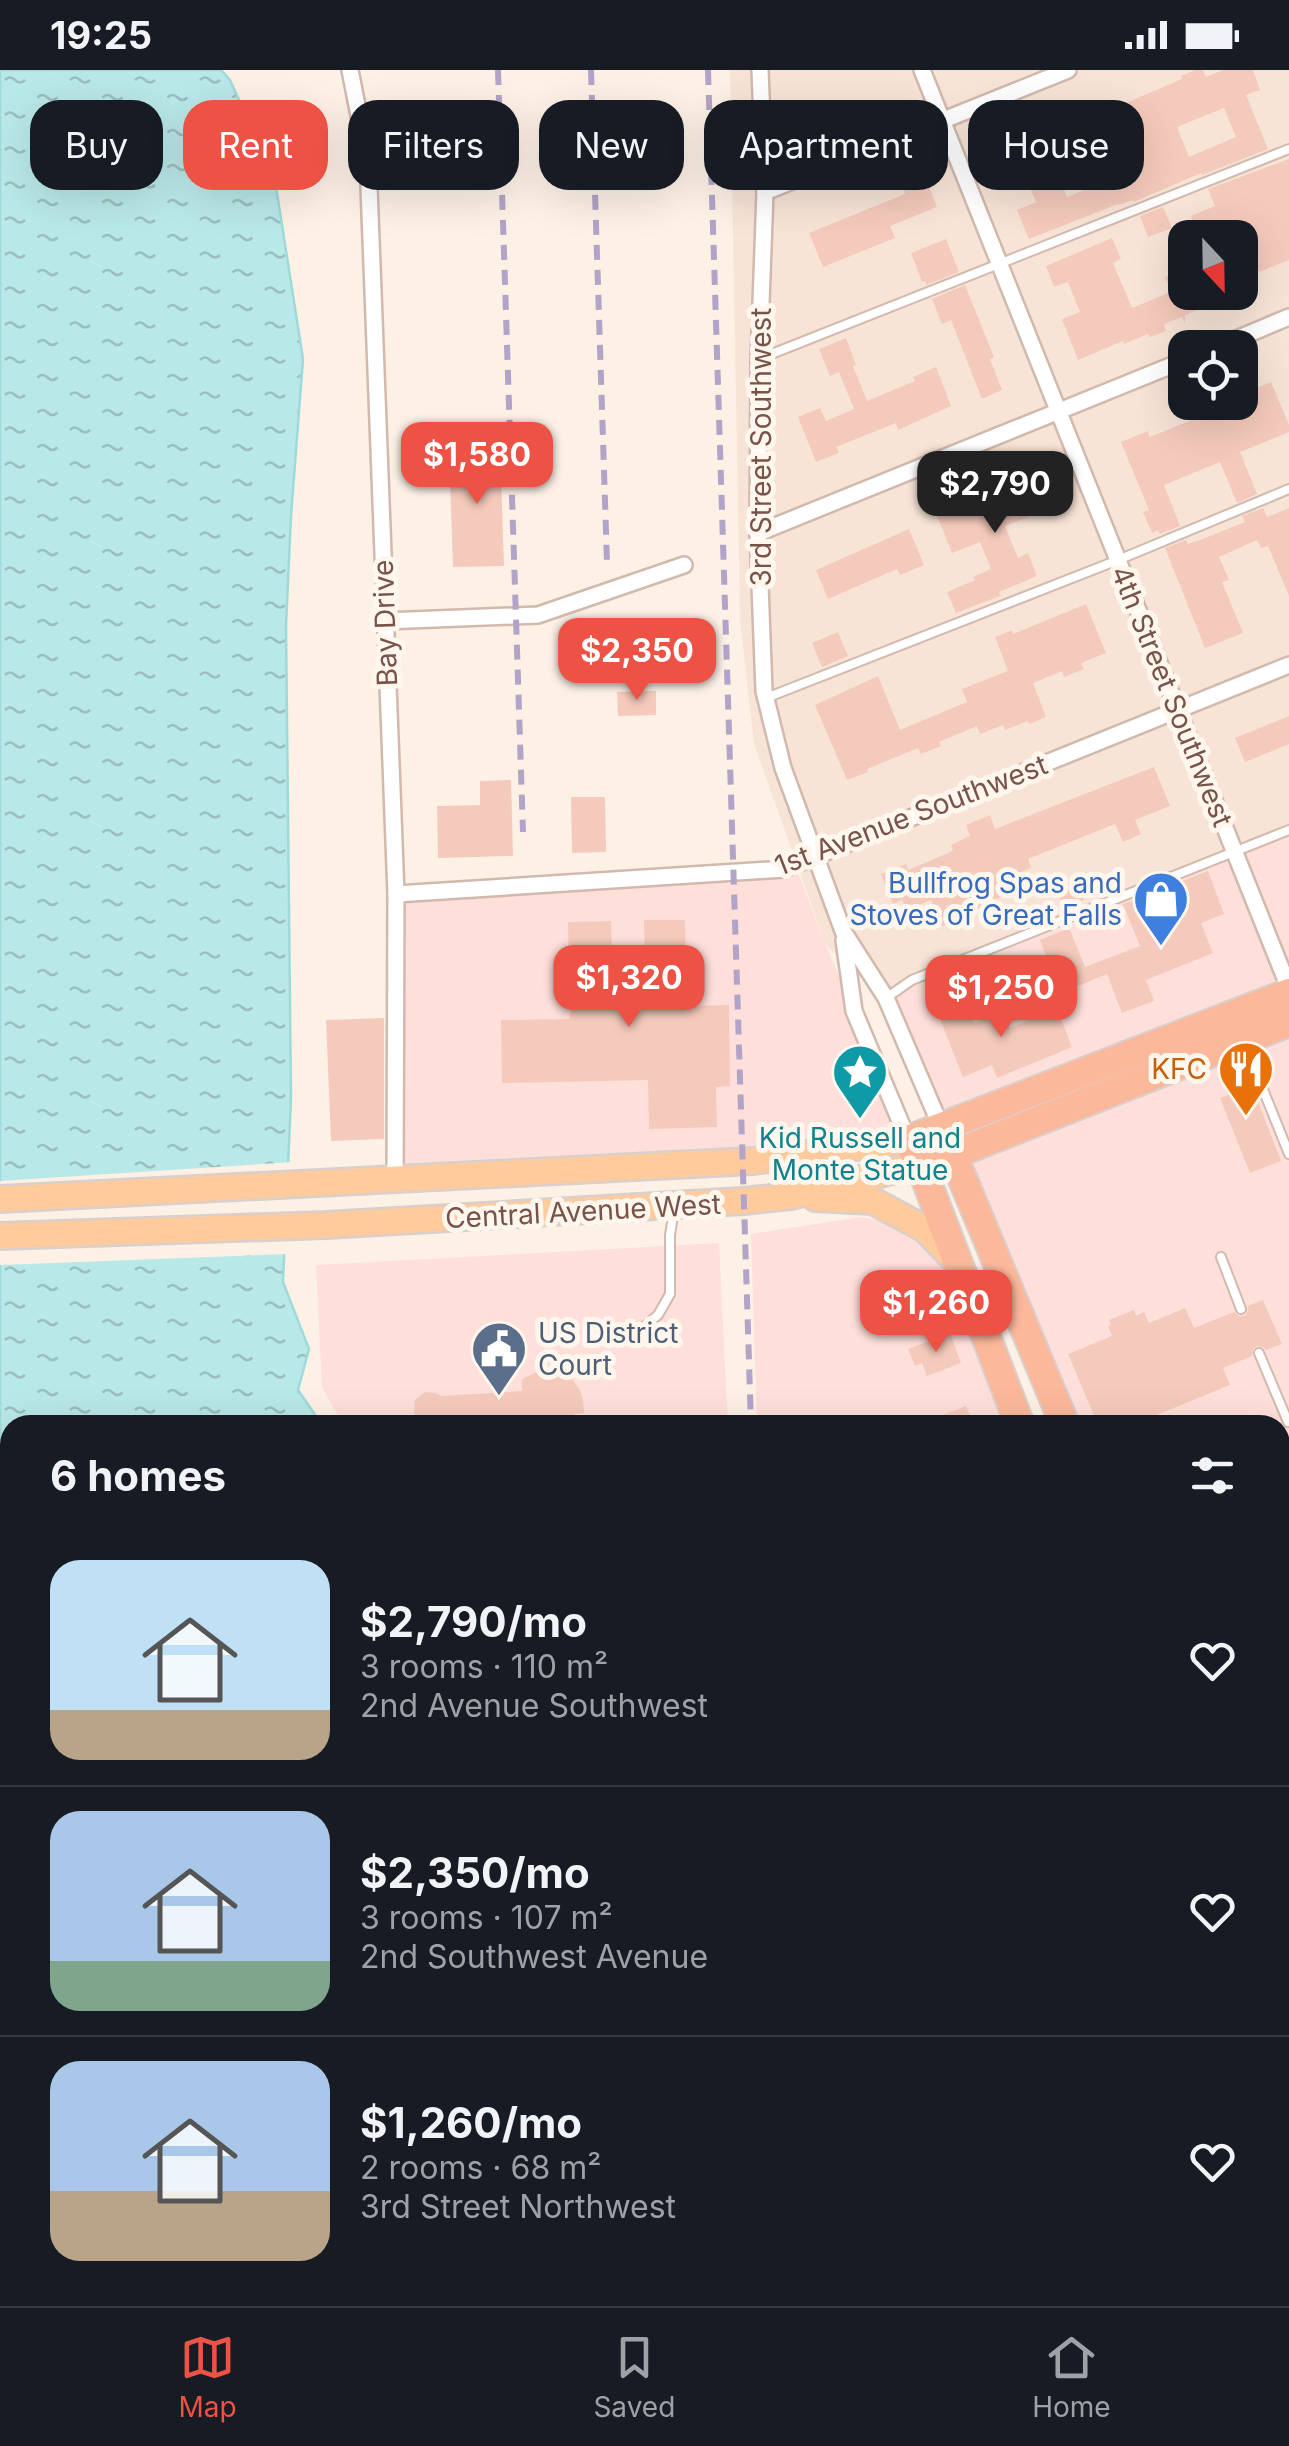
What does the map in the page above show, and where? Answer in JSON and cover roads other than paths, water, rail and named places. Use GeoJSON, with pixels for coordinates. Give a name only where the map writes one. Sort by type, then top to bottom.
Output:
{"type":"FeatureCollection","features":[{"type":"Feature","properties":{"kind":"highway","name":"Central Avenue West"},"geometry":{"type":"LineString","coordinates":[[948,1141],[1289,991]]}},
{"type":"Feature","properties":{"kind":"highway","name":"Central Avenue West"},"geometry":{"type":"LineString","coordinates":[[914,1152],[1289,1022]]}},
{"type":"Feature","properties":{"kind":"highway"},"geometry":{"type":"LineString","coordinates":[[948,1141],[1061,1415]]}},
{"type":"Feature","properties":{"kind":"highway"},"geometry":{"type":"LineString","coordinates":[[914,1152],[1016,1415]]}},
{"type":"Feature","properties":{"kind":"main road","name":"Central Avenue West"},"geometry":{"type":"LineString","coordinates":[[0,1198],[914,1152]]}},
{"type":"Feature","properties":{"kind":"main road","name":"Central Avenue West"},"geometry":{"type":"LineString","coordinates":[[0,1236],[326,1225],[790,1196],[914,1152]]}},
{"type":"Feature","properties":{"kind":"main road"},"geometry":{"type":"LineString","coordinates":[[790,1196],[873,1201],[926,1229],[958,1263]]}},
{"type":"Feature","properties":{"kind":"street","name":"Bay Drive"},"geometry":{"type":"LineString","coordinates":[[350,70],[368,161],[396,894],[395,1178]]}},
{"type":"Feature","properties":{"kind":"street","name":"3rd Street Southwest"},"geometry":{"type":"LineString","coordinates":[[760,70],[765,192],[758,533],[766,698],[783,768],[843,931],[886,998],[948,1141]]}},
{"type":"Feature","properties":{"kind":"street","name":"4th Street Southwest"},"geometry":{"type":"LineString","coordinates":[[922,70],[934,100]]}},
{"type":"Feature","properties":{"kind":"street"},"geometry":{"type":"LineString","coordinates":[[948,119],[1068,70]]}},
{"type":"Feature","properties":{"kind":"street","name":"4th Street Southwest"},"geometry":{"type":"LineString","coordinates":[[948,136],[1289,991]]}},
{"type":"Feature","properties":{"kind":"street"},"geometry":{"type":"LineString","coordinates":[[765,192],[770,190]]}},
{"type":"Feature","properties":{"kind":"street"},"geometry":{"type":"LineString","coordinates":[[1258,330],[1289,317]]}},
{"type":"Feature","properties":{"kind":"street"},"geometry":{"type":"LineString","coordinates":[[758,533],[1168,367]]}},
{"type":"Feature","properties":{"kind":"street"},"geometry":{"type":"LineString","coordinates":[[385,621],[538,615],[684,564]]}},
{"type":"Feature","properties":{"kind":"street","name":"1st Avenue Southwest"},"geometry":{"type":"LineString","coordinates":[[396,894],[784,869],[1289,665]]}},
{"type":"Feature","properties":{"kind":"street","name":"3rd Street Southwest"},"geometry":{"type":"LineString","coordinates":[[843,931],[854,1011],[914,1152]]}},
{"type":"Feature","properties":{"kind":"lane"},"geometry":{"type":"LineString","coordinates":[[759,359],[1289,148]]}},
{"type":"Feature","properties":{"kind":"lane"},"geometry":{"type":"LineString","coordinates":[[766,698],[1289,489]]}},
{"type":"Feature","properties":{"kind":"lane"},"geometry":{"type":"LineString","coordinates":[[886,998],[912,980],[1289,830]]}},
{"type":"Feature","properties":{"kind":"lane"},"geometry":{"type":"LineString","coordinates":[[1243,1040],[1289,1154]]}},
{"type":"Feature","properties":{"kind":"lane"},"geometry":{"type":"LineString","coordinates":[[639,1331],[658,1316],[670,1294],[670,1235],[675,1205]]}},
{"type":"Feature","properties":{"kind":"lane"},"geometry":{"type":"LineString","coordinates":[[1221,1257],[1241,1309]]}},
{"type":"Feature","properties":{"kind":"lane"},"geometry":{"type":"LineString","coordinates":[[1259,1353],[1285,1415]]}},
{"type":"Feature","properties":{"kind":"water"},"geometry":{"type":"Polygon","coordinates":[[[0,70],[221,70],[239,100],[183,100],[183,190],[277,190],[303,359],[286,625],[291,1098],[283,1282],[309,1349],[298,1390],[315,1415],[0,1415],[0,70]]]}},
{"type":"Feature","properties":{"kind":"railway"},"geometry":{"type":"LineString","coordinates":[[498,70],[523,832]]}},
{"type":"Feature","properties":{"kind":"railway"},"geometry":{"type":"LineString","coordinates":[[591,70],[607,563]]}},
{"type":"Feature","properties":{"kind":"railway"},"geometry":{"type":"LineString","coordinates":[[708,70],[751,1415]]}},
{"type":"Feature","properties":{"kind":"place","name":"Bullfrog Spas and Stoves of Great Falls"},"geometry":{"type":"Point","coordinates":[1161,948]}},
{"type":"Feature","properties":{"kind":"place","name":"KFC"},"geometry":{"type":"Point","coordinates":[1246,1118]}},
{"type":"Feature","properties":{"kind":"place","name":"Kid Russell and Monte Statue"},"geometry":{"type":"Point","coordinates":[860,1121]}},
{"type":"Feature","properties":{"kind":"place","name":"US District Court"},"geometry":{"type":"Point","coordinates":[499,1398]}}]}
